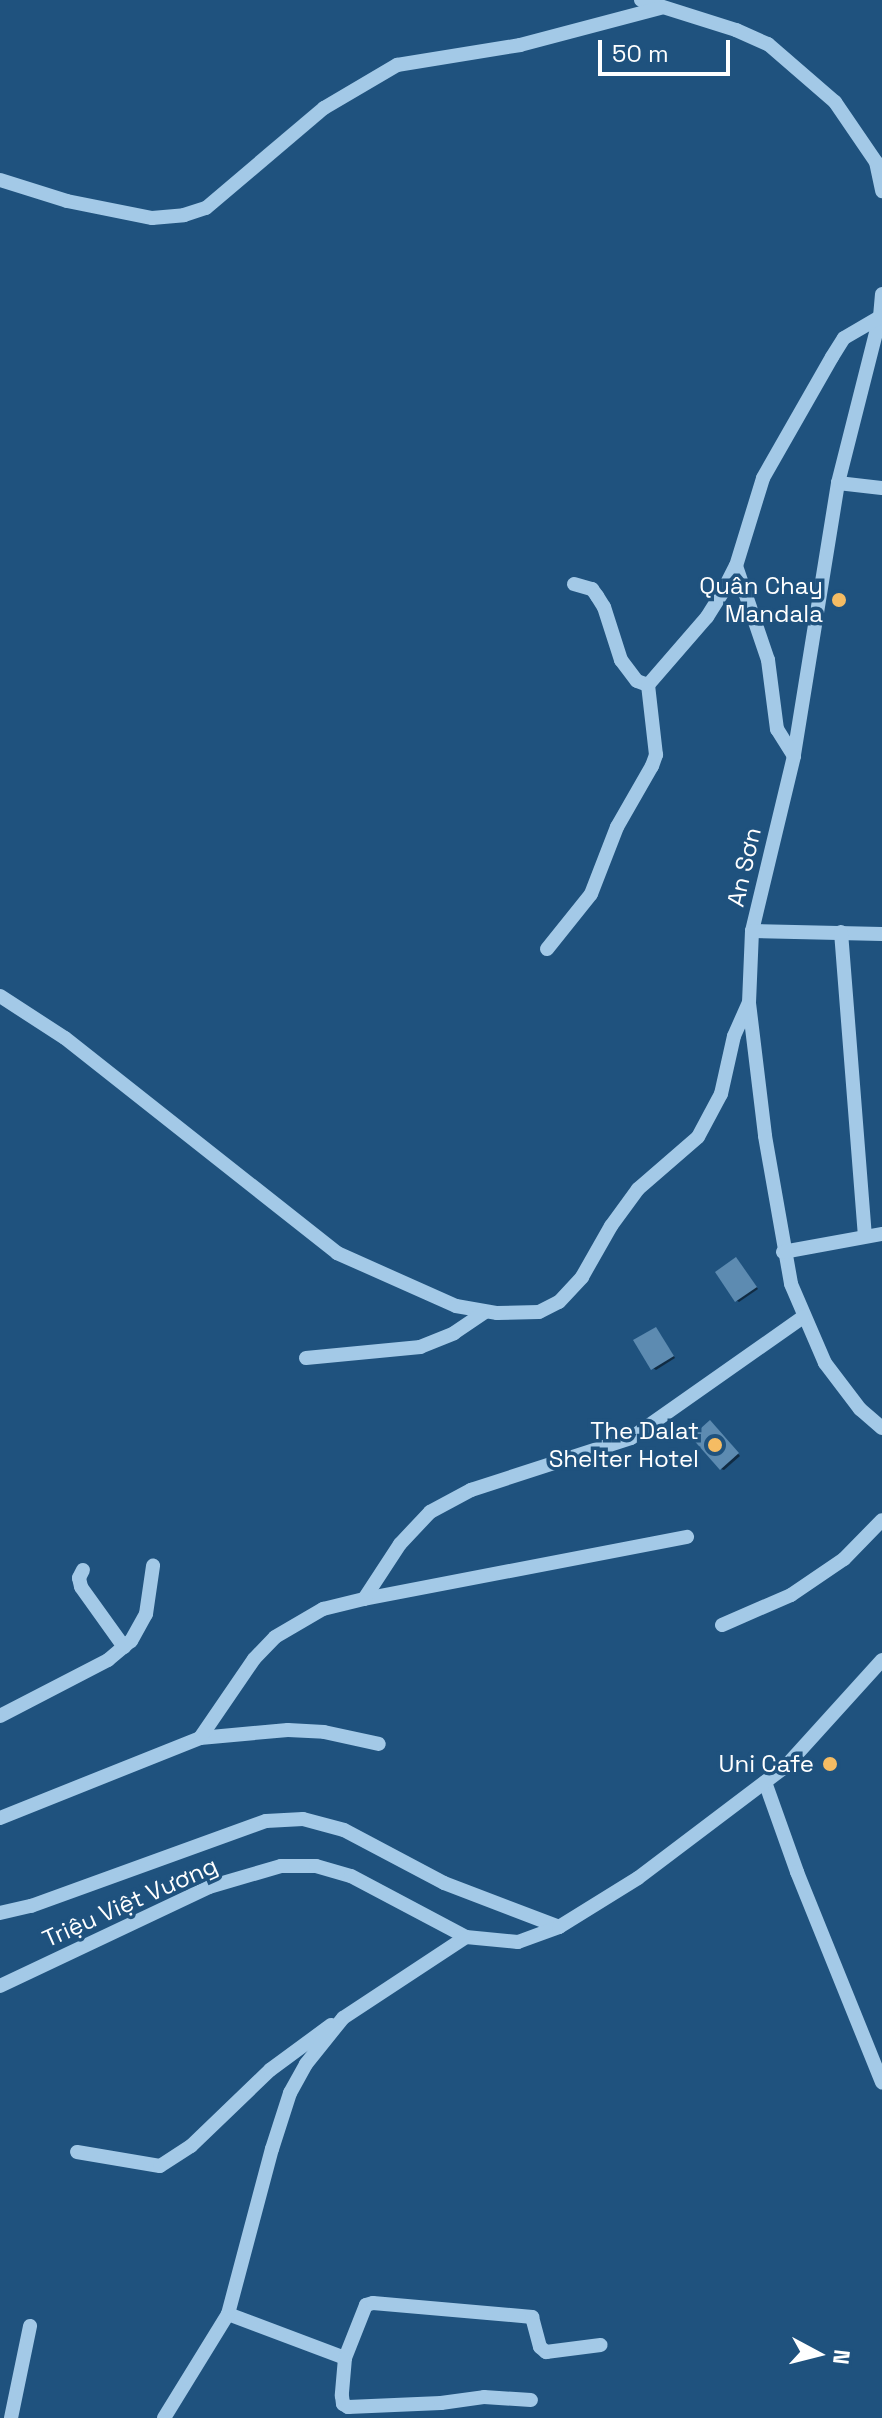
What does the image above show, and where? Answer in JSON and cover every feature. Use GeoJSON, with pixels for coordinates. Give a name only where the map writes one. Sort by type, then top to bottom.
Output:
{"type":"FeatureCollection","features":[{"type":"Feature","properties":{"kind":"street"},"geometry":{"type":"LineString","coordinates":[[641,0],[736,30],[768,44],[835,102],[876,162],[882,191]]}},
{"type":"Feature","properties":{"kind":"street"},"geometry":{"type":"LineString","coordinates":[[0,180],[67,201],[152,218],[184,215],[206,208],[324,108],[397,65],[520,45],[660,8]]}},
{"type":"Feature","properties":{"kind":"street","name":"An Sơn"},"geometry":{"type":"LineString","coordinates":[[882,294],[880,317],[838,483],[794,756],[752,931],[749,1003],[783,1252],[803,1317],[834,1375],[860,1409],[882,1428]]}},
{"type":"Feature","properties":{"kind":"street"},"geometry":{"type":"LineString","coordinates":[[547,949],[591,894],[617,827],[652,766],[656,755],[648,685],[707,617],[736,566],[763,478],[832,357],[844,338],[880,317]]}},
{"type":"Feature","properties":{"kind":"street"},"geometry":{"type":"LineString","coordinates":[[838,483],[882,488]]}},
{"type":"Feature","properties":{"kind":"street"},"geometry":{"type":"LineString","coordinates":[[736,566],[768,660],[777,729],[794,756]]}},
{"type":"Feature","properties":{"kind":"street"},"geometry":{"type":"LineString","coordinates":[[574,584],[592,589],[604,607],[621,660],[637,681],[648,685]]}},
{"type":"Feature","properties":{"kind":"street"},"geometry":{"type":"LineString","coordinates":[[752,931],[882,934]]}},
{"type":"Feature","properties":{"kind":"street"},"geometry":{"type":"LineString","coordinates":[[841,932],[865,1236]]}},
{"type":"Feature","properties":{"kind":"street"},"geometry":{"type":"LineString","coordinates":[[0,996],[65,1038],[337,1253],[433,1297],[485,1312],[528,1313],[549,1308],[582,1277],[611,1226],[638,1189],[682,1153],[707,1125],[721,1094],[734,1036],[749,1003]]}},
{"type":"Feature","properties":{"kind":"street"},"geometry":{"type":"LineString","coordinates":[[783,1252],[882,1234]]}},
{"type":"Feature","properties":{"kind":"street"},"geometry":{"type":"LineString","coordinates":[[306,1358],[420,1347],[454,1333],[485,1312]]}},
{"type":"Feature","properties":{"kind":"street"},"geometry":{"type":"LineString","coordinates":[[364,1599],[400,1544],[430,1512],[471,1490],[631,1438],[803,1317]]}},
{"type":"Feature","properties":{"kind":"street"},"geometry":{"type":"LineString","coordinates":[[722,1625],[791,1595],[844,1559],[882,1520]]}},
{"type":"Feature","properties":{"kind":"street"},"geometry":{"type":"LineString","coordinates":[[200,1738],[254,1659],[275,1637],[323,1609],[687,1537]]}},
{"type":"Feature","properties":{"kind":"street"},"geometry":{"type":"LineString","coordinates":[[0,1716],[87,1673],[124,1647],[141,1627],[146,1614],[153,1566]]}},
{"type":"Feature","properties":{"kind":"street"},"geometry":{"type":"LineString","coordinates":[[83,1570],[79,1578],[81,1587],[124,1647]]}},
{"type":"Feature","properties":{"kind":"street","name":"Triệu Việt Vương"},"geometry":{"type":"LineString","coordinates":[[0,1986],[209,1887],[281,1866],[316,1866],[351,1876],[466,1937],[518,1942],[559,1927],[638,1878],[765,1782],[822,1730],[882,1660]]}},
{"type":"Feature","properties":{"kind":"street"},"geometry":{"type":"LineString","coordinates":[[0,1818],[200,1738],[288,1730],[324,1732],[379,1744]]}},
{"type":"Feature","properties":{"kind":"street"},"geometry":{"type":"LineString","coordinates":[[765,1782],[797,1872],[882,2082]]}},
{"type":"Feature","properties":{"kind":"street"},"geometry":{"type":"LineString","coordinates":[[0,1913],[31,1906],[266,1821],[303,1819],[344,1830],[444,1883],[559,1927]]}},
{"type":"Feature","properties":{"kind":"street"},"geometry":{"type":"LineString","coordinates":[[77,2152],[160,2166],[191,2146],[270,2070],[466,1937]]}},
{"type":"Feature","properties":{"kind":"street"},"geometry":{"type":"LineString","coordinates":[[164,2418],[228,2314],[290,2093],[306,2064],[343,2018]]}},
{"type":"Feature","properties":{"kind":"street"},"geometry":{"type":"LineString","coordinates":[[531,2400],[484,2397],[441,2403],[348,2407],[343,2404],[342,2396],[345,2358],[366,2305],[373,2303],[532,2317],[540,2347],[546,2352],[601,2345]]}},
{"type":"Feature","properties":{"kind":"street"},"geometry":{"type":"LineString","coordinates":[[228,2314],[345,2358]]}},
{"type":"Feature","properties":{"kind":"street"},"geometry":{"type":"LineString","coordinates":[[11,2418],[30,2326]]}},
{"type":"Feature","properties":{"kind":"building"},"geometry":{"type":"Polygon","coordinates":[[[736,1257],[757,1287],[735,1302],[715,1272],[736,1257]]]}},
{"type":"Feature","properties":{"kind":"building"},"geometry":{"type":"Polygon","coordinates":[[[656,1327],[674,1356],[651,1370],[633,1340],[656,1327]]]}},
{"type":"Feature","properties":{"kind":"building","name":"The Dalat Shelter Hotel"},"geometry":{"type":"Polygon","coordinates":[[[710,1420],[739,1453],[720,1470],[691,1437],[710,1420]]]}},
{"type":"Feature","properties":{"kind":"place","name":"Quân Chay Mandala"},"geometry":{"type":"Point","coordinates":[839,600]}},
{"type":"Feature","properties":{"kind":"place","name":"The Dalat Shelter Hotel"},"geometry":{"type":"Point","coordinates":[715,1445]}},
{"type":"Feature","properties":{"kind":"place","name":"Uni Cafe"},"geometry":{"type":"Point","coordinates":[830,1764]}}]}
